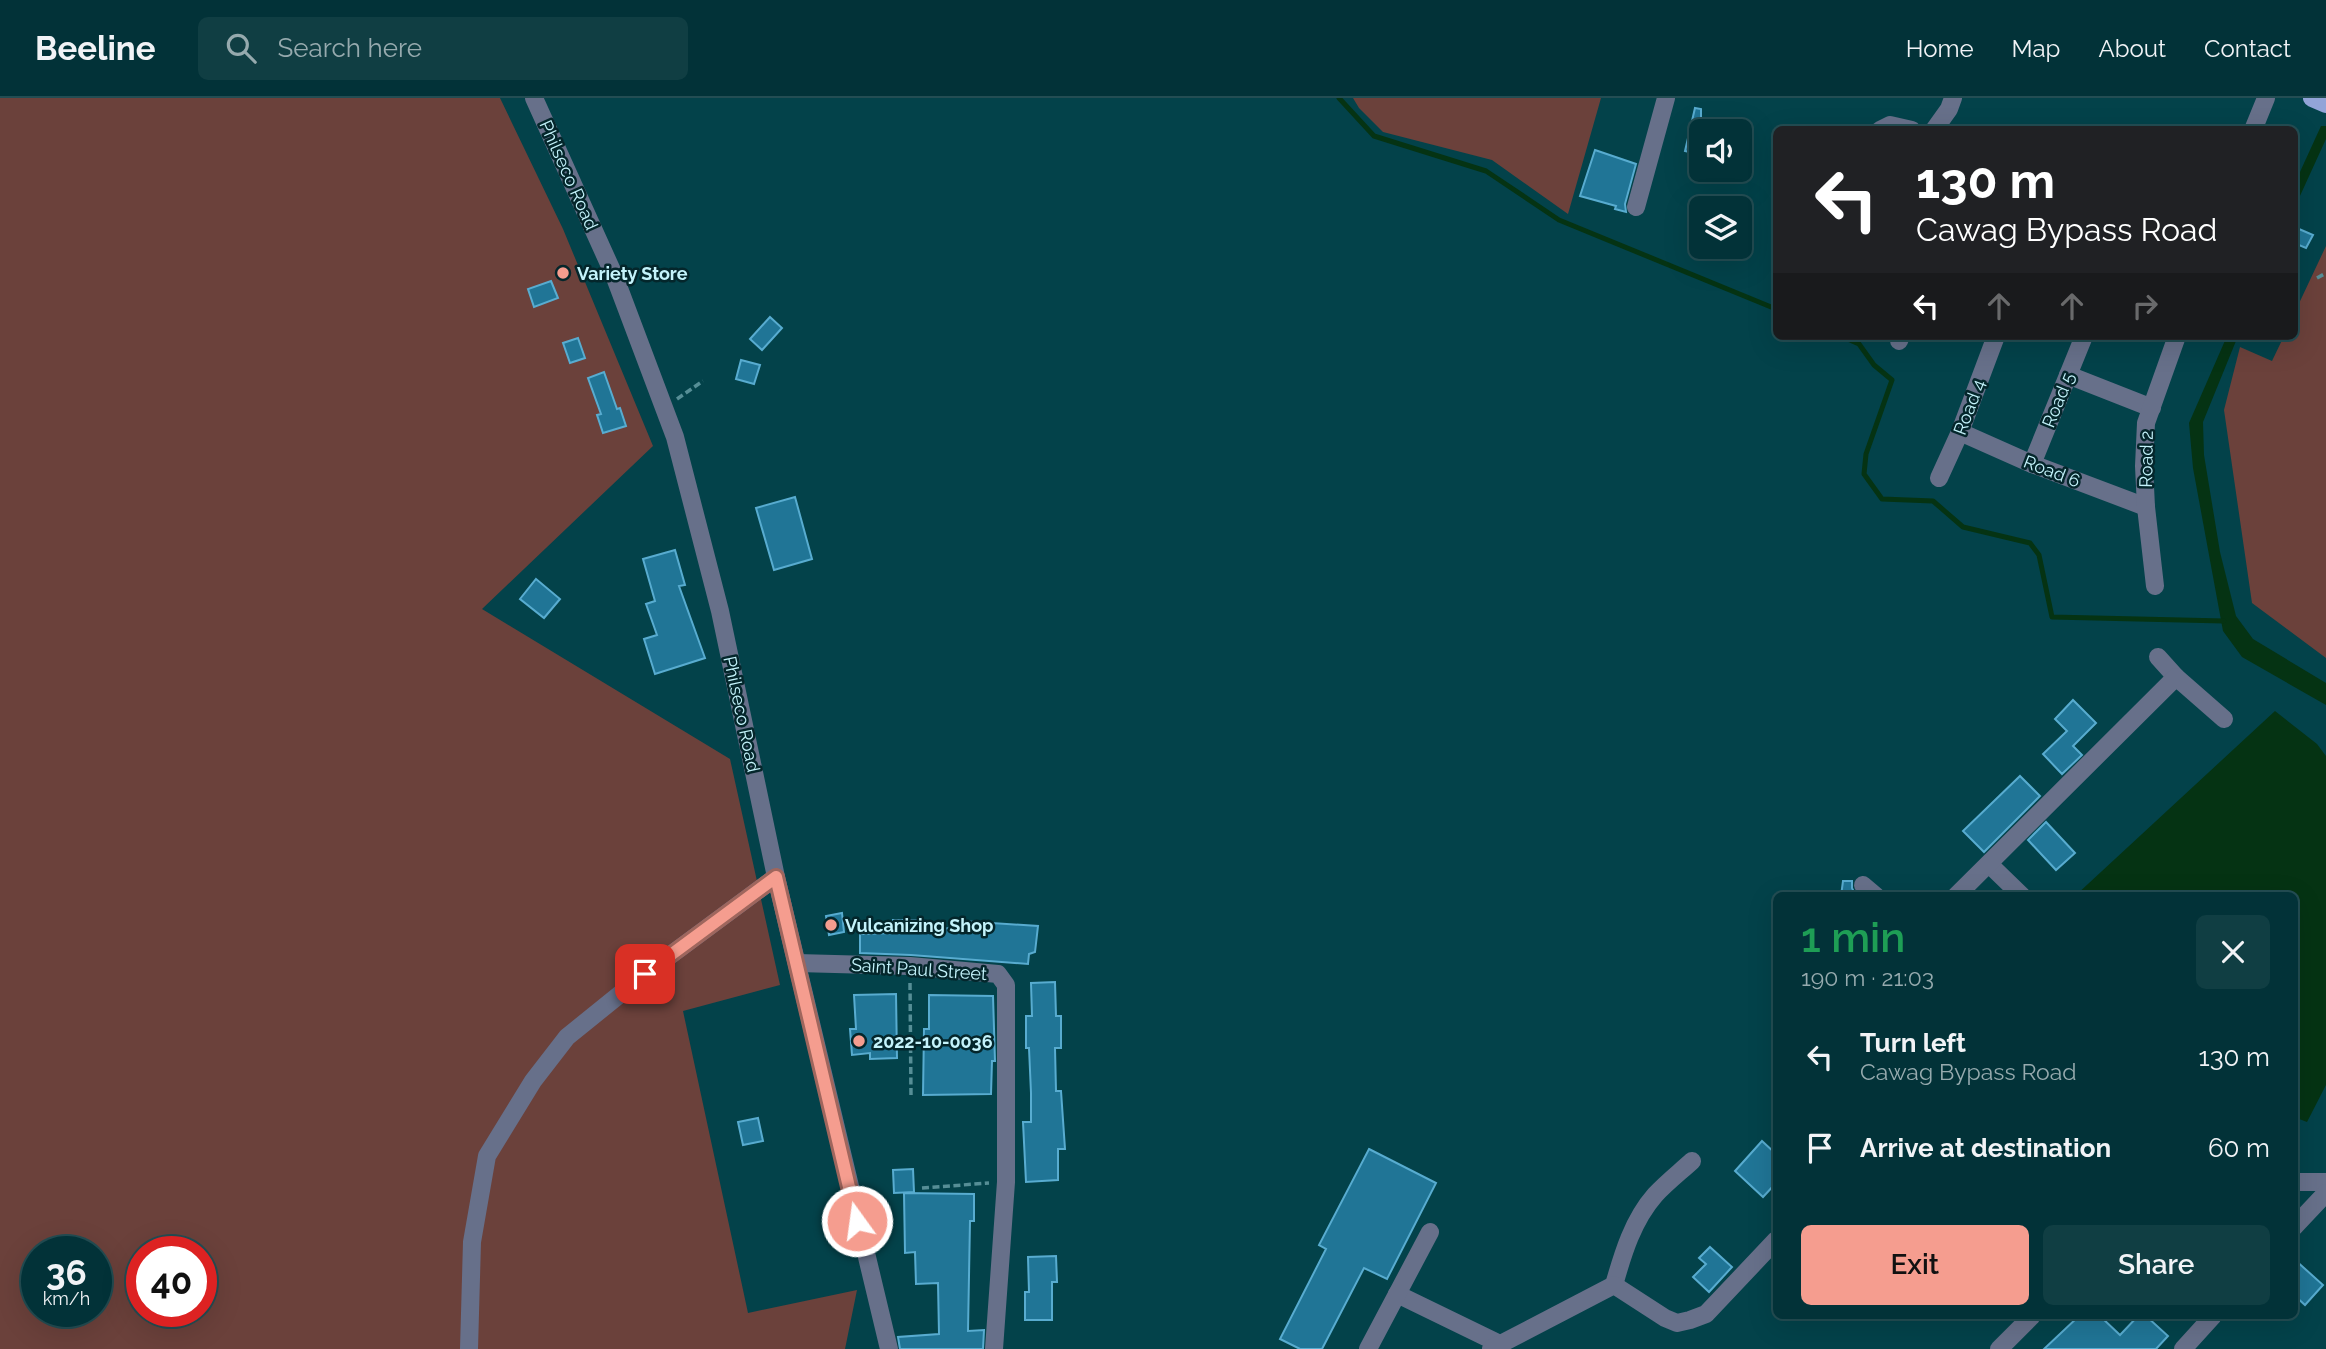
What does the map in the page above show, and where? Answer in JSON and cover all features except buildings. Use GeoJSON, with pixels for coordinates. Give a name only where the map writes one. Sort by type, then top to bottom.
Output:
{"type":"FeatureCollection","features":[{"type":"Feature","properties":{"kind":"main road"},"geometry":{"type":"LineString","coordinates":[[2312,98],[2326,104]]}},
{"type":"Feature","properties":{"kind":"street","name":"Philseco Road"},"geometry":{"type":"LineString","coordinates":[[534,98],[614,275],[675,437],[720,611],[776,877],[889,1349]]}},
{"type":"Feature","properties":{"kind":"street"},"geometry":{"type":"LineString","coordinates":[[1636,207],[1666,98]]}},
{"type":"Feature","properties":{"kind":"street"},"geometry":{"type":"LineString","coordinates":[[1937,126],[1953,98]]}},
{"type":"Feature","properties":{"kind":"street"},"geometry":{"type":"LineString","coordinates":[[2255,126],[2266,98]]}},
{"type":"Feature","properties":{"kind":"street","name":"Road 4"},"geometry":{"type":"LineString","coordinates":[[1939,478],[1960,432],[1994,340]]}},
{"type":"Feature","properties":{"kind":"street","name":"Road 5"},"geometry":{"type":"LineString","coordinates":[[2032,464],[2082,340]]}},
{"type":"Feature","properties":{"kind":"street","name":"Road 2"},"geometry":{"type":"LineString","coordinates":[[2155,586],[2146,507],[2146,423],[2176,340]]}},
{"type":"Feature","properties":{"kind":"street"},"geometry":{"type":"LineString","coordinates":[[2068,375],[2152,408]]}},
{"type":"Feature","properties":{"kind":"street","name":"Road 6"},"geometry":{"type":"LineString","coordinates":[[1960,432],[2032,464],[2146,507]]}},
{"type":"Feature","properties":{"kind":"street"},"geometry":{"type":"LineString","coordinates":[[2158,657],[2176,677],[2224,719]]}},
{"type":"Feature","properties":{"kind":"street"},"geometry":{"type":"LineString","coordinates":[[1960,892],[2176,677]]}},
{"type":"Feature","properties":{"kind":"street"},"geometry":{"type":"LineString","coordinates":[[1990,865],[2018,892]]}},
{"type":"Feature","properties":{"kind":"street"},"geometry":{"type":"LineString","coordinates":[[469,1349],[472,1242],[487,1156],[533,1081],[567,1037],[645,974],[776,877]]}},
{"type":"Feature","properties":{"kind":"street","name":"Saint Paul Street"},"geometry":{"type":"LineString","coordinates":[[797,963],[910,967],[998,974],[1006,985],[1006,1182],[994,1349]]}},
{"type":"Feature","properties":{"kind":"street"},"geometry":{"type":"LineString","coordinates":[[1397,1294],[1496,1347],[1614,1285],[1625,1247],[1642,1214],[1655,1195],[1692,1161]]}},
{"type":"Feature","properties":{"kind":"street"},"geometry":{"type":"LineString","coordinates":[[2298,1182],[2326,1182]]}},
{"type":"Feature","properties":{"kind":"street"},"geometry":{"type":"LineString","coordinates":[[2298,1223],[2326,1193]]}},
{"type":"Feature","properties":{"kind":"street"},"geometry":{"type":"LineString","coordinates":[[1368,1349],[1430,1232]]}},
{"type":"Feature","properties":{"kind":"street"},"geometry":{"type":"LineString","coordinates":[[1614,1285],[1665,1318],[1677,1323],[1690,1320],[1706,1314],[1773,1243]]}},
{"type":"Feature","properties":{"kind":"street"},"geometry":{"type":"LineString","coordinates":[[1999,1349],[2029,1319]]}},
{"type":"Feature","properties":{"kind":"street"},"geometry":{"type":"LineString","coordinates":[[2183,1349],[2210,1319]]}},
{"type":"Feature","properties":{"kind":"path"},"geometry":{"type":"LineString","coordinates":[[2317,278],[2326,273]]}},
{"type":"Feature","properties":{"kind":"path"},"geometry":{"type":"LineString","coordinates":[[664,409],[703,381]]}},
{"type":"Feature","properties":{"kind":"path"},"geometry":{"type":"LineString","coordinates":[[910,967],[911,1096]]}},
{"type":"Feature","properties":{"kind":"path"},"geometry":{"type":"LineString","coordinates":[[922,1188],[1006,1182]]}},
{"type":"Feature","properties":{"kind":"shaded area"},"geometry":{"type":"Polygon","coordinates":[[[0,98],[500,98],[563,229],[653,446],[482,609],[730,759],[780,985],[683,1011],[748,1313],[857,1290],[845,1349],[0,1349],[0,98]]]}},
{"type":"Feature","properties":{"kind":"shaded area"},"geometry":{"type":"Polygon","coordinates":[[[1353,98],[1601,98],[1568,214],[1492,160],[1383,132],[1359,108],[1353,98]]]}},
{"type":"Feature","properties":{"kind":"shaded area"},"geometry":{"type":"Polygon","coordinates":[[[2321,126],[2326,126],[2326,139],[2298,200],[2298,176],[2321,126]]]}},
{"type":"Feature","properties":{"kind":"shaded area"},"geometry":{"type":"Polygon","coordinates":[[[2326,246],[2326,658],[2252,603],[2224,410],[2240,347],[2272,361],[2282,340],[2298,340],[2298,306],[2326,246]]]}},
{"type":"Feature","properties":{"kind":"shaded area"},"geometry":{"type":"Polygon","coordinates":[[[2225,340],[2236,340],[2203,422],[2204,455],[2220,552],[2236,616],[2253,639],[2326,683],[2326,705],[2242,657],[2223,631],[2193,468],[2189,423],[2225,340]]]}},
{"type":"Feature","properties":{"kind":"shaded area"},"geometry":{"type":"Polygon","coordinates":[[[2275,711],[2317,744],[2326,756],[2326,1085],[2307,1122],[2298,1119],[2298,892],[2079,892],[2275,711]]]}},
{"type":"Feature","properties":{"kind":"waterway"},"geometry":{"type":"LineString","coordinates":[[1339,98],[1374,136],[1486,171],[1559,220],[1773,308]]}},
{"type":"Feature","properties":{"kind":"waterway"},"geometry":{"type":"LineString","coordinates":[[1850,340],[1859,344],[1874,365],[1892,380],[1866,454],[1864,474],[1882,499],[1933,501],[1963,527],[2030,543],[2039,555],[2052,617],[2224,621]]}},
{"type":"Feature","properties":{"kind":"place","name":"Variety Store"},"geometry":{"type":"Point","coordinates":[563,273]}},
{"type":"Feature","properties":{"kind":"place","name":"Vulcanizing Shop"},"geometry":{"type":"Point","coordinates":[831,925]}},
{"type":"Feature","properties":{"kind":"place","name":"2022-10-0036"},"geometry":{"type":"Point","coordinates":[859,1041]}},
{"type":"Feature","properties":{"kind":"route"},"geometry":{"type":"LineString","coordinates":[[645,974],[776,877],[857,1221]]}}]}
